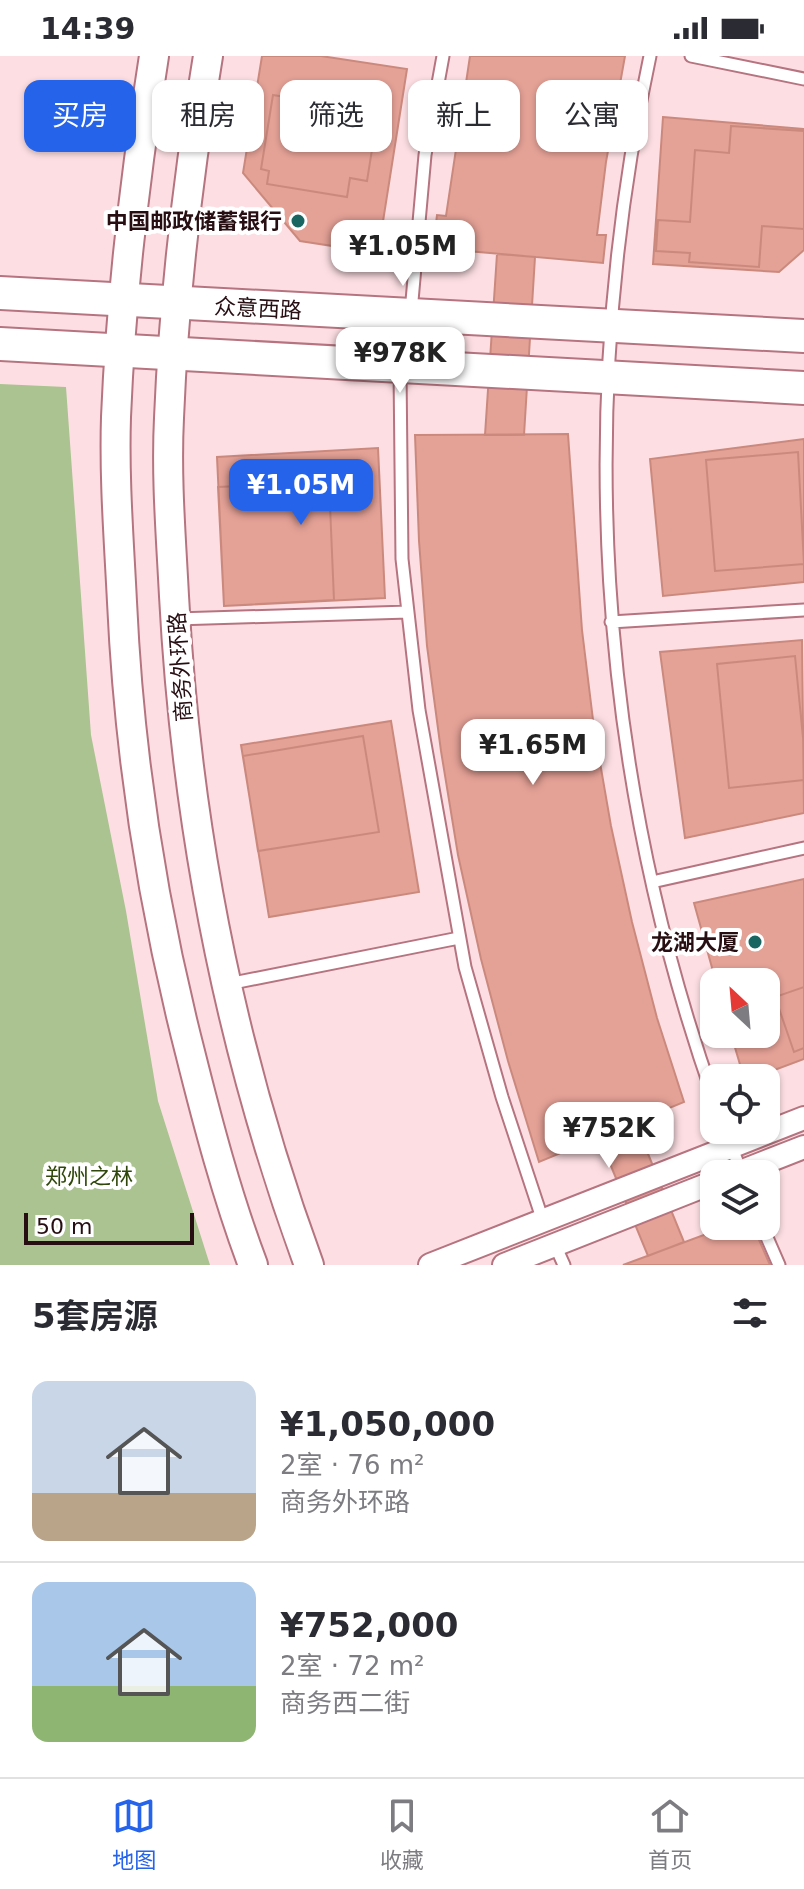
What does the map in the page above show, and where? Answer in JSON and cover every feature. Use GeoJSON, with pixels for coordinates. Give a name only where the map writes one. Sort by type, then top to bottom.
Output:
{"type":"FeatureCollection","features":[{"type":"Feature","properties":{"kind":"main road","name":"众意西路"},"geometry":{"type":"LineString","coordinates":[[0,293],[804,336]]}},
{"type":"Feature","properties":{"kind":"main road"},"geometry":{"type":"LineString","coordinates":[[0,344],[804,388]]}},
{"type":"Feature","properties":{"kind":"street"},"geometry":{"type":"LineString","coordinates":[[154,56],[123,300],[116,419],[116,503],[125,669],[147,858],[167,958],[217,1156],[253,1265]]}},
{"type":"Feature","properties":{"kind":"street","name":"商务外环路"},"geometry":{"type":"LineString","coordinates":[[208,56],[186,202],[169,420],[169,501],[178,678],[197,835],[227,984],[267,1140],[309,1265]]}},
{"type":"Feature","properties":{"kind":"street"},"geometry":{"type":"LineString","coordinates":[[780,1124],[804,1118]]}},
{"type":"Feature","properties":{"kind":"street"},"geometry":{"type":"LineString","coordinates":[[430,1265],[543,1221],[715,1144]]}},
{"type":"Feature","properties":{"kind":"street"},"geometry":{"type":"LineString","coordinates":[[772,1160],[804,1147]]}},
{"type":"Feature","properties":{"kind":"street"},"geometry":{"type":"LineString","coordinates":[[504,1265],[560,1255],[700,1189]]}},
{"type":"Feature","properties":{"kind":"lane"},"geometry":{"type":"LineString","coordinates":[[411,316],[425,155],[443,56]]}},
{"type":"Feature","properties":{"kind":"lane"},"geometry":{"type":"LineString","coordinates":[[650,56],[637,115],[618,244],[612,327],[607,502],[611,622],[635,807],[665,942],[703,1064]]}},
{"type":"Feature","properties":{"kind":"lane"},"geometry":{"type":"LineString","coordinates":[[691,56],[804,79]]}},
{"type":"Feature","properties":{"kind":"lane"},"geometry":{"type":"LineString","coordinates":[[400,367],[402,559],[419,710],[465,967],[502,1097],[543,1221]]}},
{"type":"Feature","properties":{"kind":"lane"},"geometry":{"type":"LineString","coordinates":[[611,622],[804,610]]}},
{"type":"Feature","properties":{"kind":"lane"},"geometry":{"type":"LineString","coordinates":[[175,619],[408,612]]}},
{"type":"Feature","properties":{"kind":"lane"},"geometry":{"type":"LineString","coordinates":[[652,882],[804,848]]}},
{"type":"Feature","properties":{"kind":"lane"},"geometry":{"type":"LineString","coordinates":[[227,984],[459,938]]}},
{"type":"Feature","properties":{"kind":"lane"},"geometry":{"type":"LineString","coordinates":[[768,1240],[779,1265]]}},
{"type":"Feature","properties":{"kind":"green space","name":"郑州之林"},"geometry":{"type":"Polygon","coordinates":[[[0,384],[66,387],[91,735],[126,911],[158,1101],[210,1265],[0,1265],[0,384]]]}},
{"type":"Feature","properties":{"kind":"building"},"geometry":{"type":"Polygon","coordinates":[[[262,56],[321,56],[407,69],[378,253],[300,241],[243,173],[246,152],[264,152],[264,80],[258,80],[262,56]]]}},
{"type":"Feature","properties":{"kind":"building"},"geometry":{"type":"Polygon","coordinates":[[[470,56],[625,56],[621,80],[536,80],[536,152],[608,152],[597,235],[606,235],[603,263],[433,248],[437,215],[446,216],[456,152],[520,152],[520,80],[466,80],[470,56]]]}},
{"type":"Feature","properties":{"kind":"building"},"geometry":{"type":"Polygon","coordinates":[[[273,95],[280,96],[280,152],[372,152],[367,181],[350,178],[347,197],[267,184],[269,171],[261,169],[273,95]]]}},
{"type":"Feature","properties":{"kind":"building"},"geometry":{"type":"Polygon","coordinates":[[[663,117],[804,129],[804,250],[779,272],[653,264],[663,117]]]}},
{"type":"Feature","properties":{"kind":"building"},"geometry":{"type":"Polygon","coordinates":[[[731,126],[804,131],[804,229],[762,226],[759,267],[689,262],[690,253],[656,251],[658,220],[690,222],[695,150],[729,153],[731,126]]]}},
{"type":"Feature","properties":{"kind":"building"},"geometry":{"type":"Polygon","coordinates":[[[497,254],[535,257],[524,435],[485,435],[497,254]]]}},
{"type":"Feature","properties":{"kind":"building"},"geometry":{"type":"Polygon","coordinates":[[[568,434],[582,630],[594,728],[611,826],[657,1018],[684,1102],[539,1162],[481,959],[458,855],[427,646],[415,435],[568,434]]]}},
{"type":"Feature","properties":{"kind":"building"},"geometry":{"type":"Polygon","coordinates":[[[804,439],[804,582],[663,596],[650,459],[804,439]]]}},
{"type":"Feature","properties":{"kind":"building"},"geometry":{"type":"Polygon","coordinates":[[[378,448],[385,598],[224,606],[217,457],[378,448]]]}},
{"type":"Feature","properties":{"kind":"building"},"geometry":{"type":"Polygon","coordinates":[[[798,452],[804,564],[715,571],[706,460],[798,452]]]}},
{"type":"Feature","properties":{"kind":"building"},"geometry":{"type":"Polygon","coordinates":[[[329,482],[334,600],[224,606],[218,487],[329,482]]]}},
{"type":"Feature","properties":{"kind":"building"},"geometry":{"type":"Polygon","coordinates":[[[802,640],[804,813],[685,838],[660,652],[802,640]]]}},
{"type":"Feature","properties":{"kind":"building"},"geometry":{"type":"Polygon","coordinates":[[[795,656],[804,780],[729,788],[717,664],[795,656]]]}},
{"type":"Feature","properties":{"kind":"building"},"geometry":{"type":"Polygon","coordinates":[[[391,721],[419,892],[269,917],[241,745],[391,721]]]}},
{"type":"Feature","properties":{"kind":"building"},"geometry":{"type":"Polygon","coordinates":[[[363,736],[379,832],[258,851],[243,756],[363,736]]]}},
{"type":"Feature","properties":{"kind":"building","name":"龙湖大厦"},"geometry":{"type":"Polygon","coordinates":[[[804,879],[804,1059],[780,1068],[780,1064],[740,1064],[735,1048],[780,1048],[780,968],[712,968],[694,903],[804,879]]]}},
{"type":"Feature","properties":{"kind":"building"},"geometry":{"type":"Polygon","coordinates":[[[804,987],[804,1048],[794,1052],[780,1011],[780,995],[804,987]]]}},
{"type":"Feature","properties":{"kind":"building"},"geometry":{"type":"Polygon","coordinates":[[[635,1122],[684,1242],[648,1256],[599,1137],[635,1122]]]}},
{"type":"Feature","properties":{"kind":"building"},"geometry":{"type":"Polygon","coordinates":[[[700,1236],[700,1240],[759,1240],[770,1265],[623,1265],[700,1236]]]}},
{"type":"Feature","properties":{"kind":"place","name":"中国邮政储蓄银行"},"geometry":{"type":"Point","coordinates":[298,221]}},
{"type":"Feature","properties":{"kind":"place","name":"龙湖大厦"},"geometry":{"type":"Point","coordinates":[755,942]}}]}
